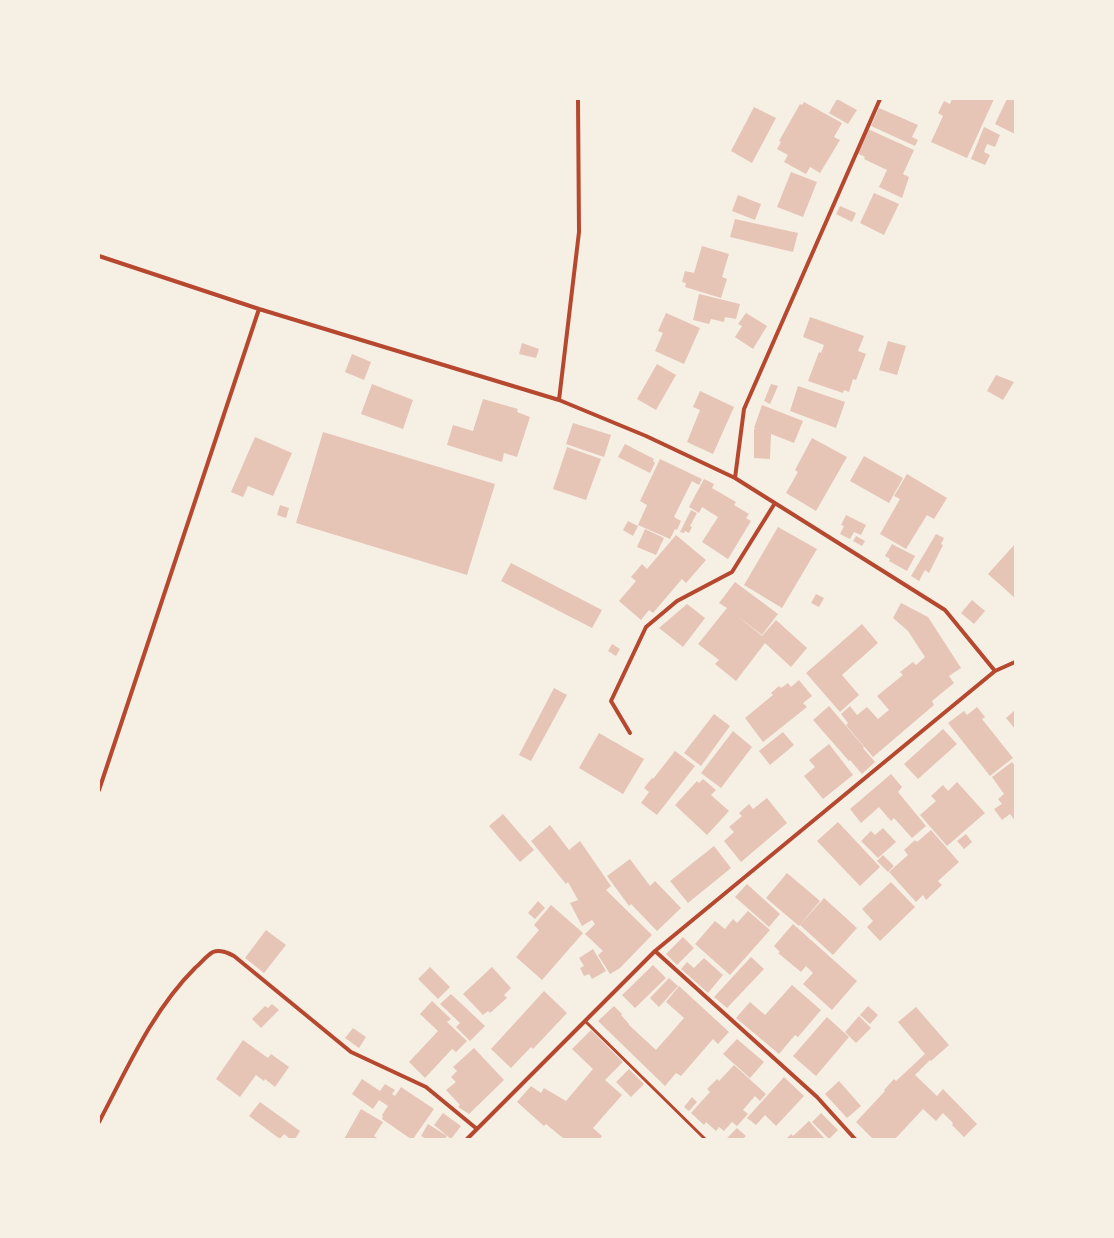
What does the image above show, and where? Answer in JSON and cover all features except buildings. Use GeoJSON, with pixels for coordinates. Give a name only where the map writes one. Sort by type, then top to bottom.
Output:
{"type":"FeatureCollection","features":[{"type":"Feature","properties":{"kind":"street"},"geometry":{"type":"LineString","coordinates":[[559,400],[579,232],[578,99]]}},
{"type":"Feature","properties":{"kind":"street"},"geometry":{"type":"LineString","coordinates":[[736,478],[744,409],[879,100],[873,99]]}},
{"type":"Feature","properties":{"kind":"street"},"geometry":{"type":"LineString","coordinates":[[99,256],[259,309],[559,400],[646,436],[736,478],[945,610],[995,671]]}},
{"type":"Feature","properties":{"kind":"street"},"geometry":{"type":"LineString","coordinates":[[99,790],[259,309]]}},
{"type":"Feature","properties":{"kind":"street"},"geometry":{"type":"LineString","coordinates":[[630,733],[611,701],[646,627],[677,601],[732,572],[775,503]]}},
{"type":"Feature","properties":{"kind":"street"},"geometry":{"type":"LineString","coordinates":[[466,1139],[655,951],[995,671],[1015,662]]}},
{"type":"Feature","properties":{"kind":"street"},"geometry":{"type":"LineString","coordinates":[[99,1122],[157,1014],[186,977],[206,958],[214,952],[220,951],[234,956],[351,1052],[426,1087],[477,1129]]}},
{"type":"Feature","properties":{"kind":"street"},"geometry":{"type":"LineString","coordinates":[[655,951],[817,1097],[855,1139]]}},
{"type":"Feature","properties":{"kind":"lane"},"geometry":{"type":"LineString","coordinates":[[585,1021],[705,1139]]}}]}
